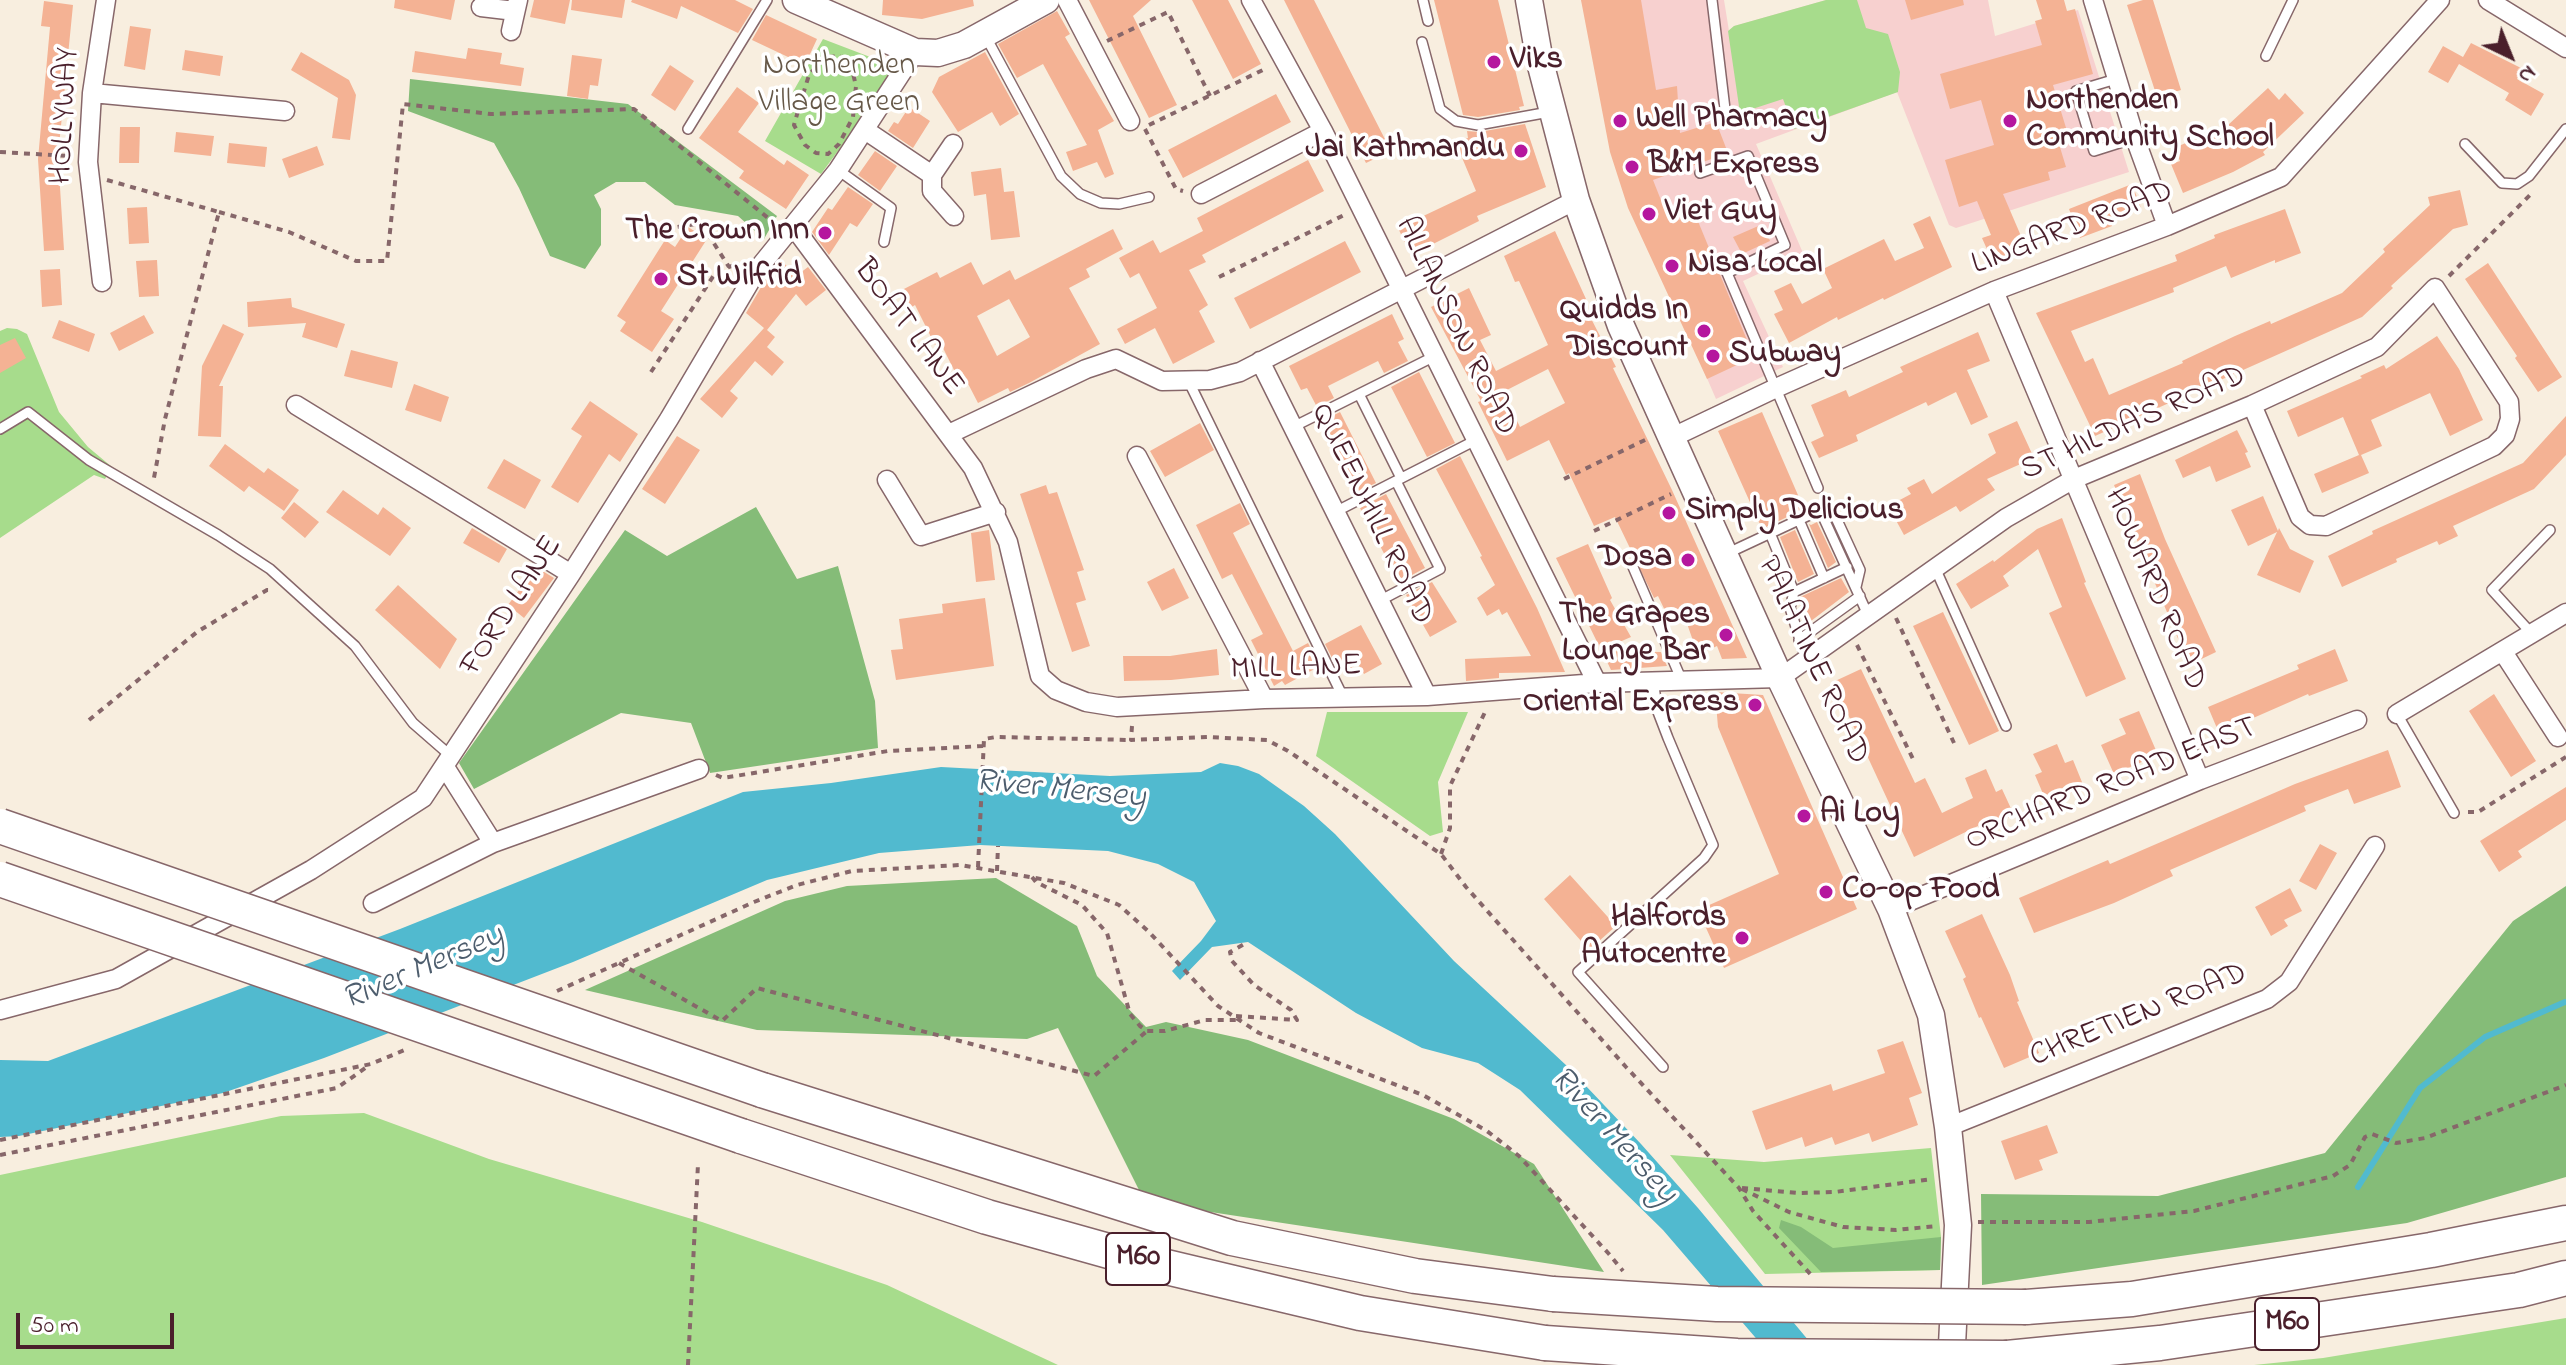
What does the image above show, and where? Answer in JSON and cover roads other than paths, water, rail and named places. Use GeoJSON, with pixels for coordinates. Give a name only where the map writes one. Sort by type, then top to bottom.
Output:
{"type":"FeatureCollection","features":[{"type":"Feature","properties":{"kind":"highway","name":"M60"},"geometry":{"type":"LineString","coordinates":[[0,826],[762,1090],[1232,1238],[1415,1276],[1553,1294],[1717,1304],[2026,1307],[2132,1299],[2431,1250],[2566,1223]]}},
{"type":"Feature","properties":{"kind":"highway","name":"M60"},"geometry":{"type":"LineString","coordinates":[[0,879],[741,1136],[987,1217],[1162,1266],[1360,1313],[1545,1343],[1737,1356],[2007,1358],[2160,1343],[2519,1290],[2566,1278]]}},
{"type":"Feature","properties":{"kind":"highway","name":"M60"},"geometry":{"type":"LineString","coordinates":[[2431,1250],[2566,1205]]}},
{"type":"Feature","properties":{"kind":"main road"},"geometry":{"type":"LineString","coordinates":[[796,0],[915,52],[938,53],[964,45],[1046,0]]}},
{"type":"Feature","properties":{"kind":"main road","name":"PALATINE ROAD"},"geometry":{"type":"LineString","coordinates":[[1529,0],[1540,62],[1576,200],[1621,326],[1723,555],[1891,909],[1931,1015],[1948,1127],[1958,1225],[1951,1365]]}},
{"type":"Feature","properties":{"kind":"street","name":"HOLLYWAY"},"geometry":{"type":"LineString","coordinates":[[102,282],[89,166],[92,93],[106,0]]}},
{"type":"Feature","properties":{"kind":"street"},"geometry":{"type":"LineString","coordinates":[[1067,0],[1137,124]]}},
{"type":"Feature","properties":{"kind":"street","name":"ALLANSON ROAD"},"geometry":{"type":"LineString","coordinates":[[1251,0],[1323,131],[1597,683]]}},
{"type":"Feature","properties":{"kind":"street"},"geometry":{"type":"LineString","coordinates":[[2093,0],[2135,138],[2167,226]]}},
{"type":"Feature","properties":{"kind":"street","name":"LINGARD ROAD"},"geometry":{"type":"LineString","coordinates":[[1669,434],[1994,291],[2167,226],[2281,177],[2440,0]]}},
{"type":"Feature","properties":{"kind":"street"},"geometry":{"type":"LineString","coordinates":[[2488,0],[2566,48]]}},
{"type":"Feature","properties":{"kind":"street"},"geometry":{"type":"LineString","coordinates":[[481,7],[517,5],[511,31]]}},
{"type":"Feature","properties":{"kind":"street","name":"FORD LANE"},"geometry":{"type":"LineString","coordinates":[[0,1010],[116,979],[311,870],[423,798],[571,574],[669,419],[757,270],[838,170],[859,124],[915,52]]}},
{"type":"Feature","properties":{"kind":"street"},"geometry":{"type":"LineString","coordinates":[[92,93],[285,111]]}},
{"type":"Feature","properties":{"kind":"street"},"geometry":{"type":"LineString","coordinates":[[859,124],[932,175]]}},
{"type":"Feature","properties":{"kind":"street"},"geometry":{"type":"LineString","coordinates":[[1201,194],[1323,131]]}},
{"type":"Feature","properties":{"kind":"street"},"geometry":{"type":"LineString","coordinates":[[953,144],[932,175],[932,191],[954,216]]}},
{"type":"Feature","properties":{"kind":"street"},"geometry":{"type":"LineString","coordinates":[[949,434],[1086,369],[1116,359],[1162,381],[1210,380],[1240,372],[1576,200]]}},
{"type":"Feature","properties":{"kind":"street","name":"BOAT LANE"},"geometry":{"type":"LineString","coordinates":[[790,230],[973,468]]}},
{"type":"Feature","properties":{"kind":"street","name":"ST HILDA'S ROAD"},"geometry":{"type":"LineString","coordinates":[[1780,678],[2006,518],[2074,479],[2252,405],[2377,347],[2435,288],[2509,402],[2510,419],[2505,435],[2494,446],[2326,526],[2310,525],[2300,517],[2252,405]]}},
{"type":"Feature","properties":{"kind":"street","name":"HOWARD ROAD"},"geometry":{"type":"LineString","coordinates":[[1994,291],[2200,780]]}},
{"type":"Feature","properties":{"kind":"street","name":"QUEENHILL ROAD"},"geometry":{"type":"LineString","coordinates":[[1260,361],[1427,696]]}},
{"type":"Feature","properties":{"kind":"street"},"geometry":{"type":"LineString","coordinates":[[296,405],[571,574]]}},
{"type":"Feature","properties":{"kind":"street"},"geometry":{"type":"LineString","coordinates":[[1137,456],[1264,699]]}},
{"type":"Feature","properties":{"kind":"street","name":"MILL LANE"},"geometry":{"type":"LineString","coordinates":[[973,468],[1008,542],[1040,676],[1056,690],[1086,702],[1134,707],[1264,699],[1427,696],[1597,683],[1780,678]]}},
{"type":"Feature","properties":{"kind":"street"},"geometry":{"type":"LineString","coordinates":[[887,480],[921,536],[996,512]]}},
{"type":"Feature","properties":{"kind":"street"},"geometry":{"type":"LineString","coordinates":[[2397,714],[2566,613]]}},
{"type":"Feature","properties":{"kind":"street"},"geometry":{"type":"LineString","coordinates":[[2503,652],[2558,737]]}},
{"type":"Feature","properties":{"kind":"street","name":"ORCHARD ROAD EAST"},"geometry":{"type":"LineString","coordinates":[[1891,909],[2200,780],[2357,720]]}},
{"type":"Feature","properties":{"kind":"street"},"geometry":{"type":"LineString","coordinates":[[449,762],[493,843]]}},
{"type":"Feature","properties":{"kind":"street"},"geometry":{"type":"LineString","coordinates":[[373,903],[493,843],[699,769]]}},
{"type":"Feature","properties":{"kind":"street","name":"CHRETIEN ROAD"},"geometry":{"type":"LineString","coordinates":[[1948,1127],[2267,999],[2289,982],[2375,846]]}},
{"type":"Feature","properties":{"kind":"lane"},"geometry":{"type":"LineString","coordinates":[[688,129],[767,0]]}},
{"type":"Feature","properties":{"kind":"lane"},"geometry":{"type":"LineString","coordinates":[[1423,0],[1428,21]]}},
{"type":"Feature","properties":{"kind":"lane"},"geometry":{"type":"LineString","coordinates":[[1712,0],[1725,109]]}},
{"type":"Feature","properties":{"kind":"lane"},"geometry":{"type":"LineString","coordinates":[[2266,56],[2293,0]]}},
{"type":"Feature","properties":{"kind":"lane"},"geometry":{"type":"LineString","coordinates":[[984,34],[1061,176],[1080,194],[1101,203],[1119,204],[1149,197]]}},
{"type":"Feature","properties":{"kind":"lane"},"geometry":{"type":"LineString","coordinates":[[1422,42],[1440,109],[1456,121],[1478,125],[1553,112]]}},
{"type":"Feature","properties":{"kind":"lane"},"geometry":{"type":"LineString","coordinates":[[2116,79],[2076,91],[2094,151],[2135,138]]}},
{"type":"Feature","properties":{"kind":"lane"},"geometry":{"type":"LineString","coordinates":[[2465,144],[2502,183],[2517,184],[2529,176],[2566,129]]}},
{"type":"Feature","properties":{"kind":"lane"},"geometry":{"type":"LineString","coordinates":[[1700,173],[1748,156],[1785,245],[1727,273],[1818,488]]}},
{"type":"Feature","properties":{"kind":"lane"},"geometry":{"type":"LineString","coordinates":[[838,170],[891,208],[884,242]]}},
{"type":"Feature","properties":{"kind":"lane"},"geometry":{"type":"LineString","coordinates":[[1293,427],[1435,356]]}},
{"type":"Feature","properties":{"kind":"lane"},"geometry":{"type":"LineString","coordinates":[[1188,380],[1343,697]]}},
{"type":"Feature","properties":{"kind":"lane"},"geometry":{"type":"LineString","coordinates":[[1359,394],[1440,569],[1379,601]]}},
{"type":"Feature","properties":{"kind":"lane"},"geometry":{"type":"LineString","coordinates":[[0,429],[28,412],[89,460],[270,569],[355,646],[413,723],[449,762]]}},
{"type":"Feature","properties":{"kind":"lane"},"geometry":{"type":"LineString","coordinates":[[1335,512],[1476,440]]}},
{"type":"Feature","properties":{"kind":"lane"},"geometry":{"type":"LineString","coordinates":[[1723,555],[1820,510],[1831,509],[1860,570],[1858,592],[1799,640]]}},
{"type":"Feature","properties":{"kind":"lane"},"geometry":{"type":"LineString","coordinates":[[1820,510],[1868,615]]}},
{"type":"Feature","properties":{"kind":"lane"},"geometry":{"type":"LineString","coordinates":[[1799,520],[1824,578]]}},
{"type":"Feature","properties":{"kind":"lane"},"geometry":{"type":"LineString","coordinates":[[2532,634],[2492,590],[2550,530]]}},
{"type":"Feature","properties":{"kind":"lane"},"geometry":{"type":"LineString","coordinates":[[1770,533],[1794,592],[1790,608],[1806,659]]}},
{"type":"Feature","properties":{"kind":"lane"},"geometry":{"type":"LineString","coordinates":[[1633,567],[1682,681]]}},
{"type":"Feature","properties":{"kind":"lane"},"geometry":{"type":"LineString","coordinates":[[1794,592],[1847,567]]}},
{"type":"Feature","properties":{"kind":"lane"},"geometry":{"type":"LineString","coordinates":[[1936,570],[2006,726]]}},
{"type":"Feature","properties":{"kind":"lane"},"geometry":{"type":"LineString","coordinates":[[1653,681],[1663,725],[1713,845],[1704,858],[1578,972],[1663,1067]]}},
{"type":"Feature","properties":{"kind":"lane"},"geometry":{"type":"LineString","coordinates":[[2397,714],[2454,813]]}},
{"type":"Feature","properties":{"kind":"water","name":"River Mersey"},"geometry":{"type":"Polygon","coordinates":[[[1220,763],[1259,774],[1304,806],[1335,834],[1454,961],[1567,1066],[1641,1144],[1829,1365],[1779,1365],[1663,1230],[1520,1090],[1478,1063],[1422,1048],[1356,1013],[1248,942],[1212,947],[1180,980],[1172,971],[1216,921],[1194,882],[1158,864],[1108,851],[980,845],[879,853],[767,880],[573,962],[324,1058],[223,1093],[19,1136],[0,1137],[0,1060],[48,1061],[400,929],[743,792],[941,767],[1110,776],[1201,772],[1220,763]]]}},
{"type":"Feature","properties":{"kind":"waterway"},"geometry":{"type":"LineString","coordinates":[[2358,1187],[2420,1088],[2485,1037],[2565,1002]]}},
{"type":"Feature","properties":{"kind":"place","name":"Viks"},"geometry":{"type":"Point","coordinates":[1494,62]}},
{"type":"Feature","properties":{"kind":"place","name":"Well Pharmacy"},"geometry":{"type":"Point","coordinates":[1620,121]}},
{"type":"Feature","properties":{"kind":"place","name":"Northenden Community School"},"geometry":{"type":"Point","coordinates":[2010,121]}},
{"type":"Feature","properties":{"kind":"place","name":"Jai Kathmandu"},"geometry":{"type":"Point","coordinates":[1521,151]}},
{"type":"Feature","properties":{"kind":"place","name":"B&M Express"},"geometry":{"type":"Point","coordinates":[1632,167]}},
{"type":"Feature","properties":{"kind":"place","name":"Viet Guy"},"geometry":{"type":"Point","coordinates":[1649,214]}},
{"type":"Feature","properties":{"kind":"place","name":"The Crown Inn"},"geometry":{"type":"Point","coordinates":[825,233]}},
{"type":"Feature","properties":{"kind":"place","name":"Nisa Local"},"geometry":{"type":"Point","coordinates":[1672,266]}},
{"type":"Feature","properties":{"kind":"place","name":"St Wilfrid"},"geometry":{"type":"Point","coordinates":[661,279]}},
{"type":"Feature","properties":{"kind":"place","name":"Quidds In Discount"},"geometry":{"type":"Point","coordinates":[1704,331]}},
{"type":"Feature","properties":{"kind":"place","name":"Subway"},"geometry":{"type":"Point","coordinates":[1713,356]}},
{"type":"Feature","properties":{"kind":"place","name":"Simply Delicious"},"geometry":{"type":"Point","coordinates":[1669,513]}},
{"type":"Feature","properties":{"kind":"place","name":"Dosa"},"geometry":{"type":"Point","coordinates":[1688,560]}},
{"type":"Feature","properties":{"kind":"place","name":"The Grapes Lounge Bar"},"geometry":{"type":"Point","coordinates":[1726,635]}},
{"type":"Feature","properties":{"kind":"place","name":"Oriental Express"},"geometry":{"type":"Point","coordinates":[1755,705]}},
{"type":"Feature","properties":{"kind":"place","name":"Ai Loy"},"geometry":{"type":"Point","coordinates":[1804,816]}},
{"type":"Feature","properties":{"kind":"place","name":"Co-op Food"},"geometry":{"type":"Point","coordinates":[1826,892]}},
{"type":"Feature","properties":{"kind":"place","name":"Halfords Autocentre"},"geometry":{"type":"Point","coordinates":[1742,938]}},
{"type":"Feature","properties":{"kind":"park label","name":"Northenden Village Green"},"geometry":{"type":"Point","coordinates":[839,86]}}]}
